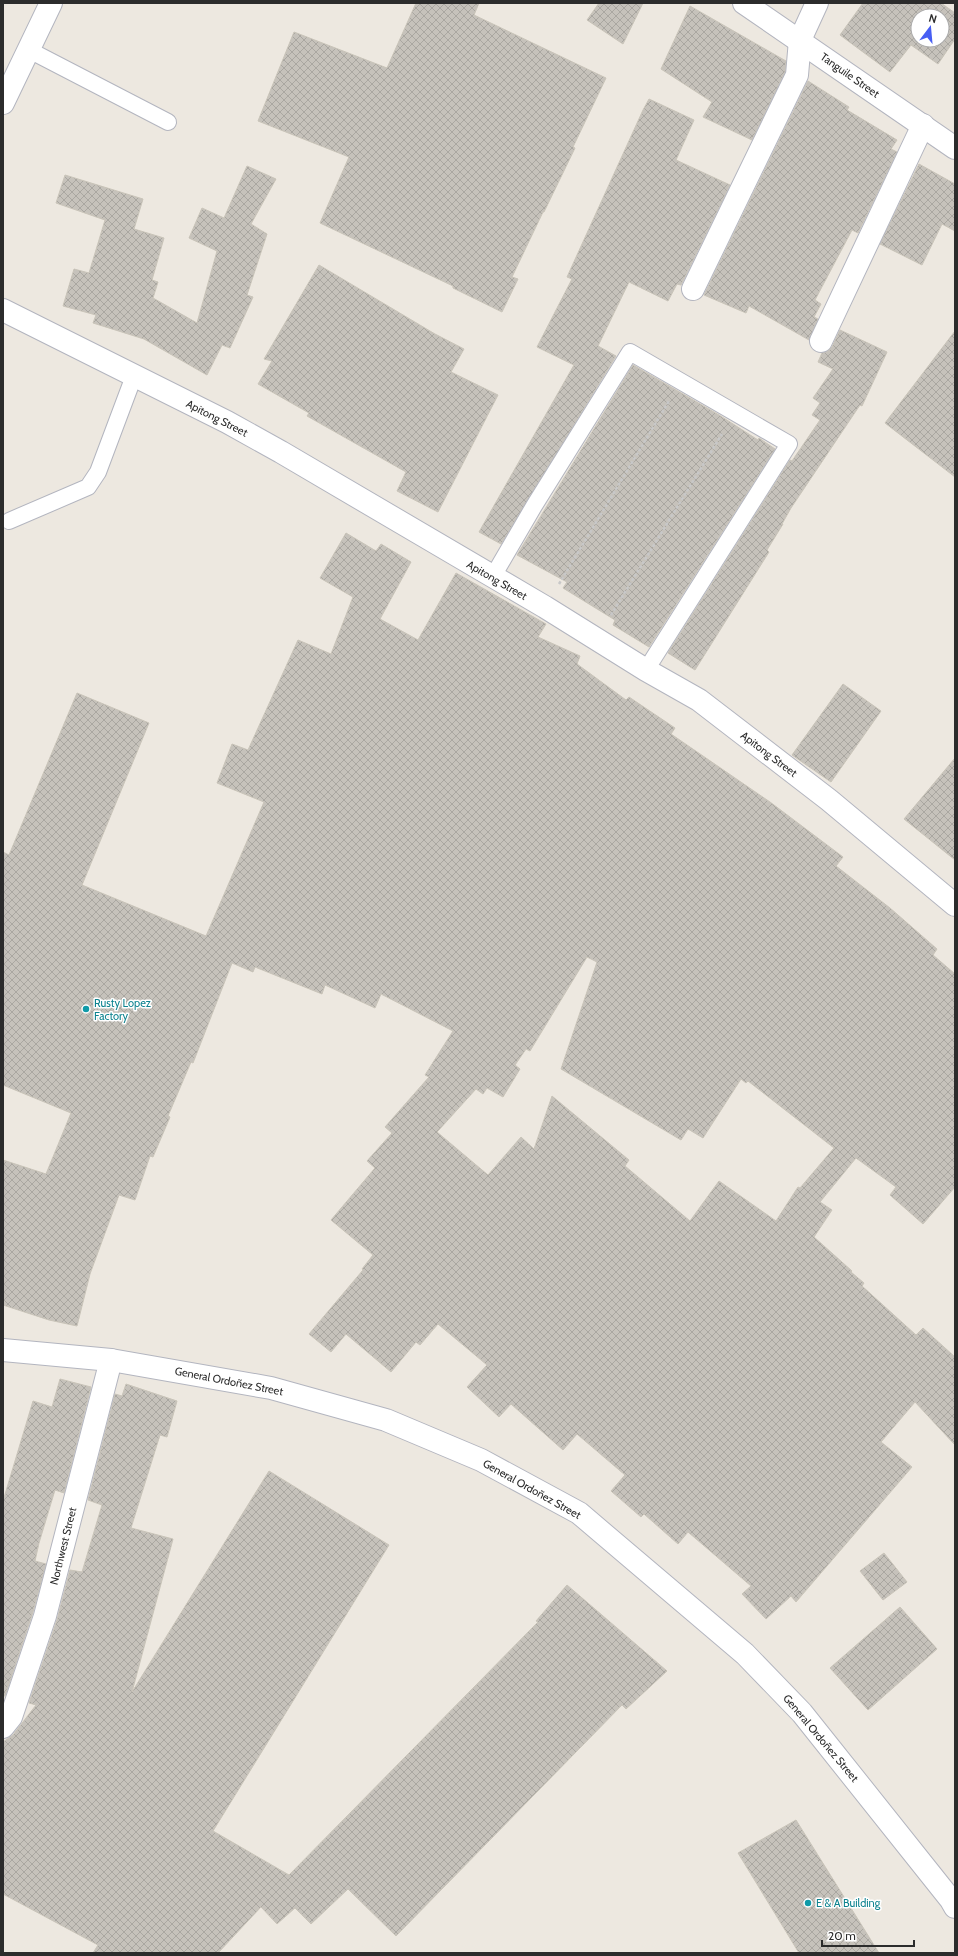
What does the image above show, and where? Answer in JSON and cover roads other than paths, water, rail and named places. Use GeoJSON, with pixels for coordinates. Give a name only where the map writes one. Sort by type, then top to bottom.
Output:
{"type":"FeatureCollection","features":[{"type":"Feature","properties":{"kind":"street"},"geometry":{"type":"LineString","coordinates":[[3,103],[50,3]]}},
{"type":"Feature","properties":{"kind":"street","name":"Tanguile Street"},"geometry":{"type":"LineString","coordinates":[[744,3],[800,40],[955,148]]}},
{"type":"Feature","properties":{"kind":"street"},"geometry":{"type":"LineString","coordinates":[[693,289],[797,75],[800,40],[817,3]]}},
{"type":"Feature","properties":{"kind":"street"},"geometry":{"type":"LineString","coordinates":[[820,341],[923,125]]}},
{"type":"Feature","properties":{"kind":"street","name":"Apitong Street"},"geometry":{"type":"LineString","coordinates":[[3,310],[227,422],[281,452],[492,578],[597,638],[646,670],[699,700],[829,800],[955,905]]}},
{"type":"Feature","properties":{"kind":"street","name":"General Ordoñez Street"},"geometry":{"type":"LineString","coordinates":[[3,1350],[111,1360],[271,1388],[386,1420],[481,1460],[579,1513],[745,1654],[802,1713],[955,1907]]}},
{"type":"Feature","properties":{"kind":"street","name":"Northwest Street"},"geometry":{"type":"LineString","coordinates":[[3,1727],[10,1717],[45,1616],[111,1360]]}},
{"type":"Feature","properties":{"kind":"lane"},"geometry":{"type":"LineString","coordinates":[[28,50],[168,122]]}},
{"type":"Feature","properties":{"kind":"lane"},"geometry":{"type":"LineString","coordinates":[[492,578],[534,506],[630,352],[789,444],[646,670]]}},
{"type":"Feature","properties":{"kind":"lane"},"geometry":{"type":"LineString","coordinates":[[9,521],[88,487],[98,472],[134,376]]}},
{"type":"Feature","properties":{"kind":"place","name":"Rusty Lopez Factory"},"geometry":{"type":"Point","coordinates":[86,1009]}},
{"type":"Feature","properties":{"kind":"place","name":"E & A Building"},"geometry":{"type":"Point","coordinates":[808,1903]}}]}
